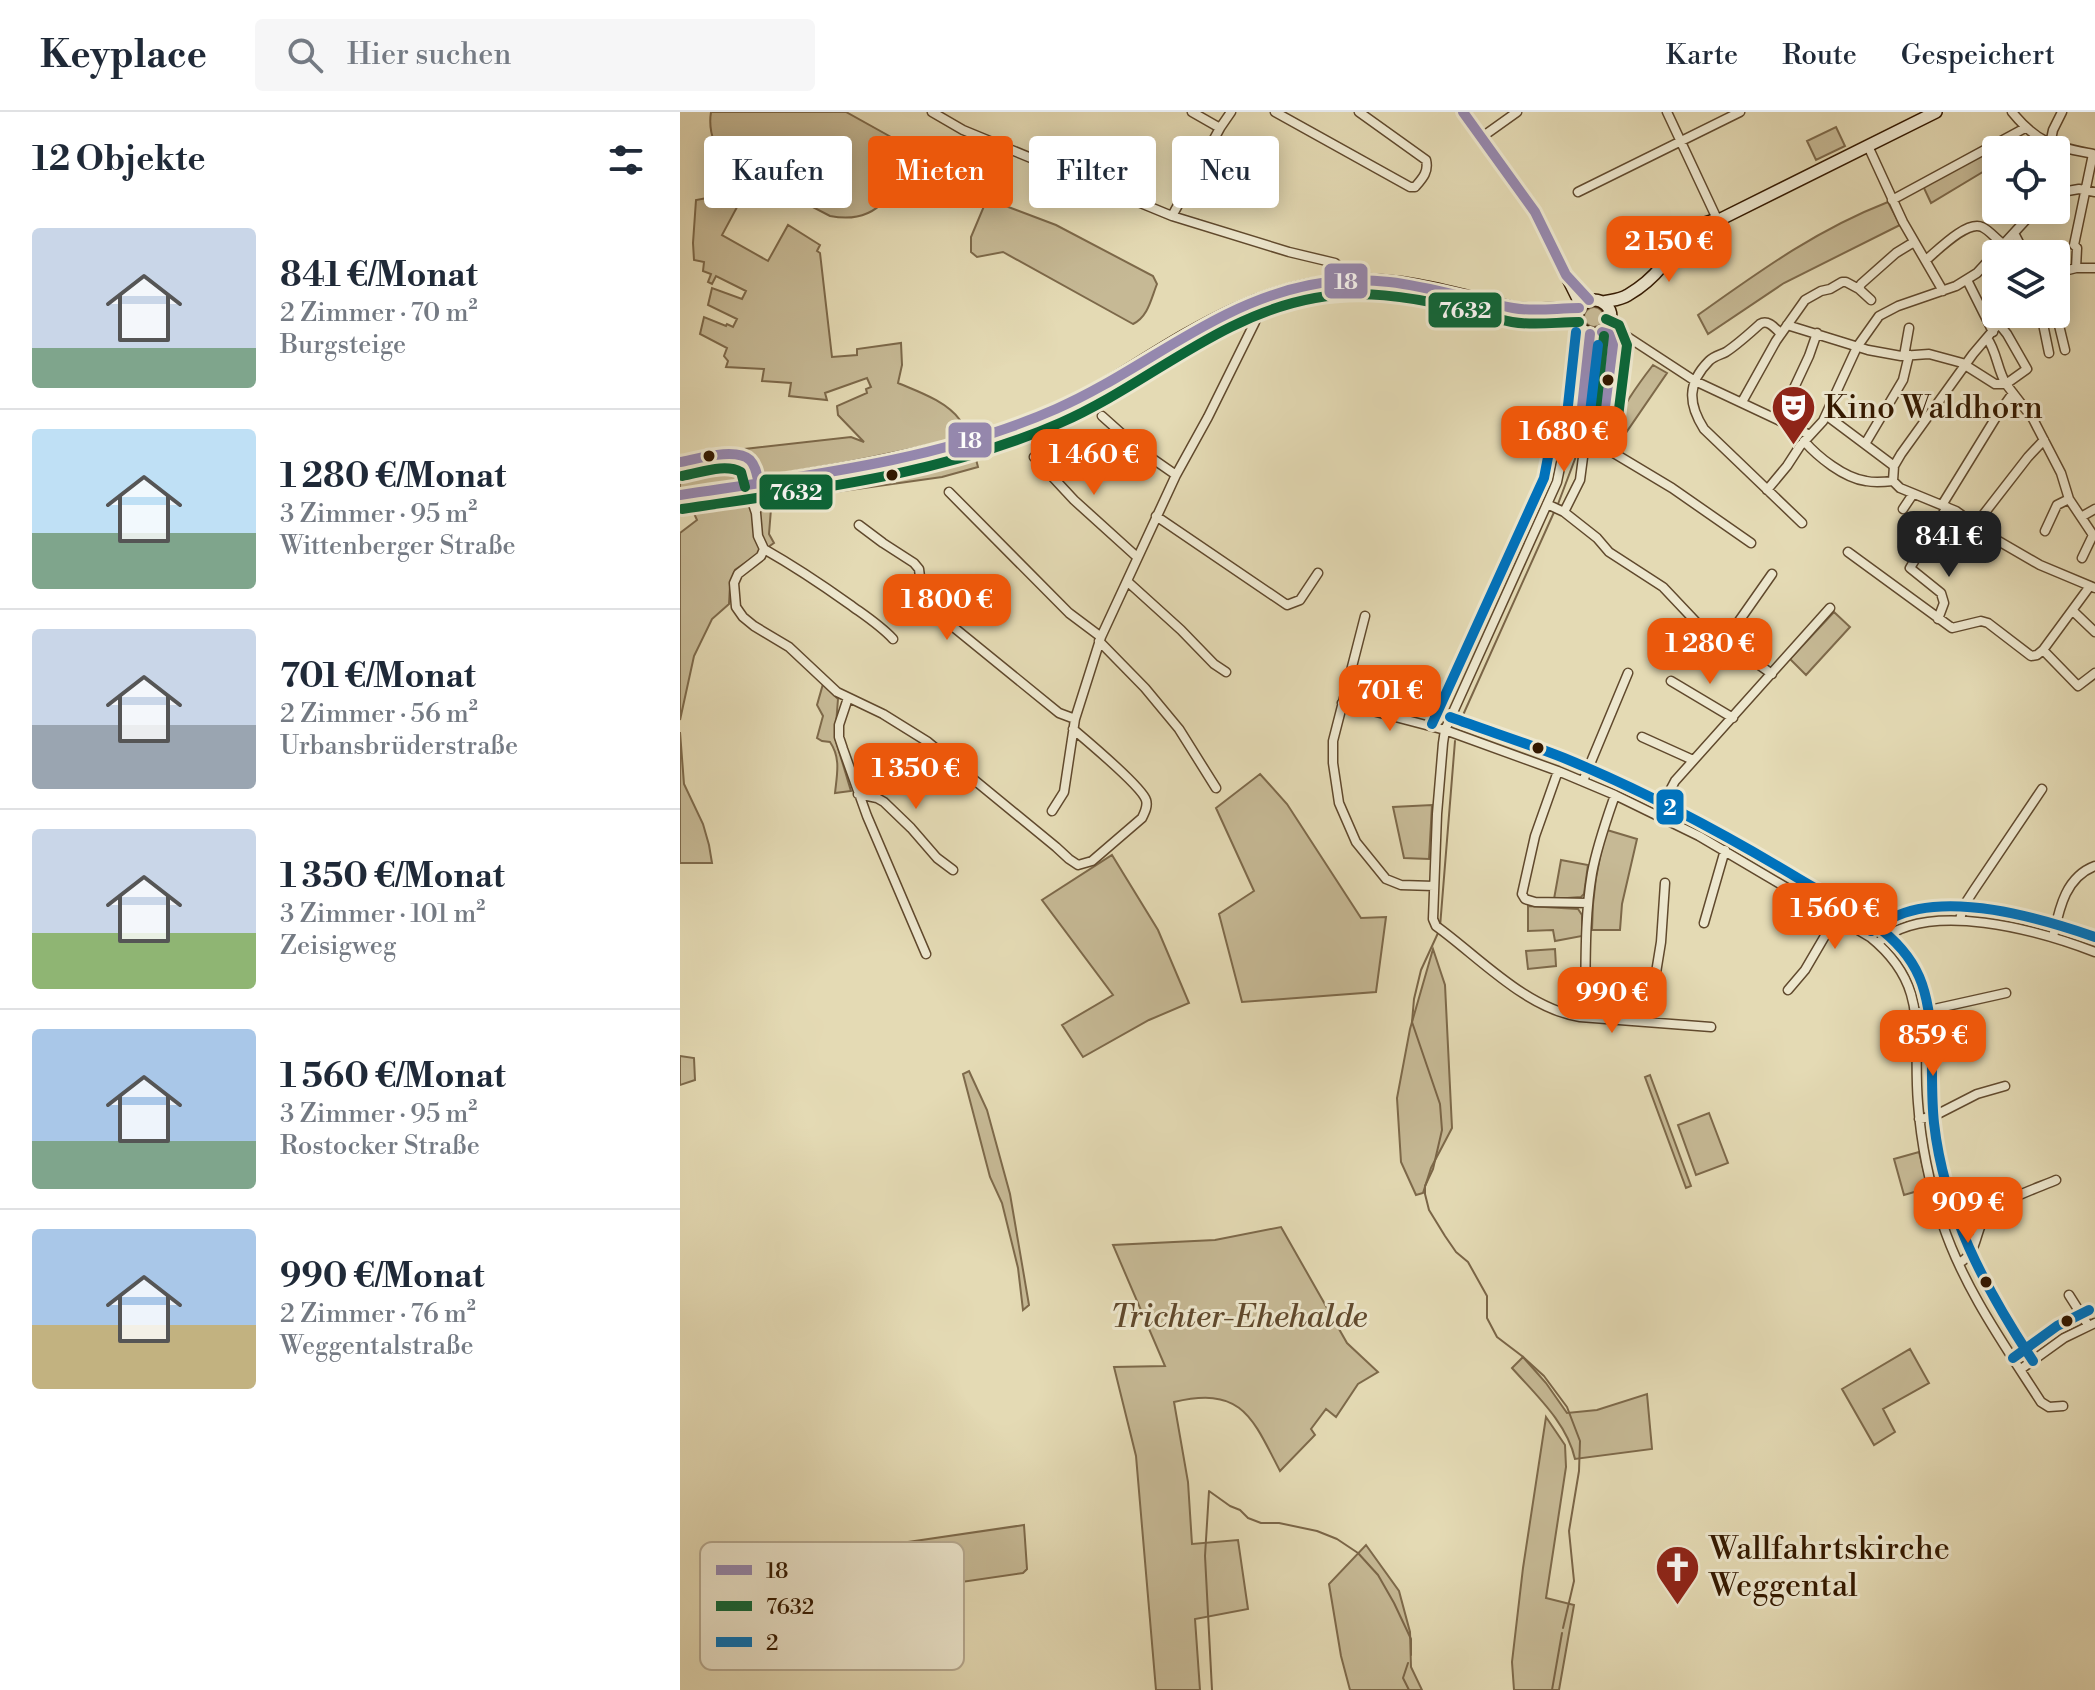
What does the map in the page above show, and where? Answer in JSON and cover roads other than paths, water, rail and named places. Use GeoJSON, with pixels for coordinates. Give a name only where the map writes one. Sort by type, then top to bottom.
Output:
{"type":"FeatureCollection","features":[{"type":"Feature","properties":{"kind":"street"},"geometry":{"type":"LineString","coordinates":[[932,112],[963,130],[1172,216],[1335,263],[1348,280]]}},
{"type":"Feature","properties":{"kind":"street"},"geometry":{"type":"LineString","coordinates":[[1192,112],[1220,128]]}},
{"type":"Feature","properties":{"kind":"street"},"geometry":{"type":"LineString","coordinates":[[1172,216],[1231,112]]}},
{"type":"Feature","properties":{"kind":"street"},"geometry":{"type":"LineString","coordinates":[[1275,112],[1415,187],[1424,177],[1428,166],[1426,160],[1359,112]]}},
{"type":"Feature","properties":{"kind":"street"},"geometry":{"type":"LineString","coordinates":[[1463,112],[1535,212],[1582,315],[1601,333],[1619,299],[1650,279],[1685,237],[1936,112]]}},
{"type":"Feature","properties":{"kind":"street"},"geometry":{"type":"LineString","coordinates":[[1482,137],[1517,112]]}},
{"type":"Feature","properties":{"kind":"street"},"geometry":{"type":"LineString","coordinates":[[1667,112],[1718,219]]}},
{"type":"Feature","properties":{"kind":"street"},"geometry":{"type":"LineString","coordinates":[[1578,192],[1740,112]]}},
{"type":"Feature","properties":{"kind":"street"},"geometry":{"type":"LineString","coordinates":[[2012,112],[2035,136]]}},
{"type":"Feature","properties":{"kind":"street"},"geometry":{"type":"LineString","coordinates":[[2052,136],[2062,112]]}},
{"type":"Feature","properties":{"kind":"street"},"geometry":{"type":"LineString","coordinates":[[1892,200],[2025,128]]}},
{"type":"Feature","properties":{"kind":"street"},"geometry":{"type":"LineString","coordinates":[[1868,146],[1892,200],[1943,291]]}},
{"type":"Feature","properties":{"kind":"street"},"geometry":{"type":"LineString","coordinates":[[2070,151],[2093,154],[2090,191],[2074,245],[2077,248],[2076,268]]}},
{"type":"Feature","properties":{"kind":"street"},"geometry":{"type":"LineString","coordinates":[[2070,192],[2090,191]]}},
{"type":"Feature","properties":{"kind":"street"},"geometry":{"type":"LineString","coordinates":[[2007,240],[2022,224]]}},
{"type":"Feature","properties":{"kind":"street"},"geometry":{"type":"LineString","coordinates":[[1926,260],[1971,226],[1978,225],[1998,240]]}},
{"type":"Feature","properties":{"kind":"street"},"geometry":{"type":"LineString","coordinates":[[2014,233],[2018,240]]}},
{"type":"Feature","properties":{"kind":"street"},"geometry":{"type":"LineString","coordinates":[[1859,289],[1871,273],[1914,242]]}},
{"type":"Feature","properties":{"kind":"street"},"geometry":{"type":"LineString","coordinates":[[2070,270],[2095,268]]}},
{"type":"Feature","properties":{"kind":"street"},"geometry":{"type":"LineString","coordinates":[[1767,490],[1820,426],[1857,347],[1879,316],[1898,306],[1943,291],[1982,269]]}},
{"type":"Feature","properties":{"kind":"street"},"geometry":{"type":"LineString","coordinates":[[682,494],[856,467],[955,445],[1001,431],[1086,395],[1222,315],[1260,298],[1312,284],[1381,280],[1414,284],[1514,308],[1582,315]]}},
{"type":"Feature","properties":{"kind":"street"},"geometry":{"type":"LineString","coordinates":[[1967,280],[1991,333],[1999,369],[2006,384],[2033,419],[2061,473],[2069,499],[2093,535],[2082,558]]}},
{"type":"Feature","properties":{"kind":"street"},"geometry":{"type":"LineString","coordinates":[[1742,402],[1781,334],[1805,300],[1846,282],[1873,302],[1879,316]]}},
{"type":"Feature","properties":{"kind":"street"},"geometry":{"type":"LineString","coordinates":[[1052,811],[1064,792],[1074,724],[1100,639],[1176,475],[1250,333],[1260,308],[1260,298]]}},
{"type":"Feature","properties":{"kind":"street"},"geometry":{"type":"LineString","coordinates":[[1556,508],[1557,482],[1567,434],[1575,350],[1582,315],[1599,300],[1609,318],[1695,381],[1779,420],[1832,464],[1856,479],[1893,481]]}},
{"type":"Feature","properties":{"kind":"street"},"geometry":{"type":"LineString","coordinates":[[1781,334],[1769,323],[1763,322],[1740,343],[1710,360],[1695,381],[1692,400],[1704,429],[1802,523]]}},
{"type":"Feature","properties":{"kind":"street"},"geometry":{"type":"LineString","coordinates":[[1787,325],[1857,347],[1907,356],[1935,354],[1965,365],[1995,384],[2006,384],[2027,369],[2007,334],[1991,333]]}},
{"type":"Feature","properties":{"kind":"street"},"geometry":{"type":"LineString","coordinates":[[1865,444],[1903,380],[1909,328]]}},
{"type":"Feature","properties":{"kind":"street"},"geometry":{"type":"LineString","coordinates":[[1848,552],[1952,628],[1981,621],[1988,623],[2031,656],[2040,653],[2092,587],[2040,565],[1945,506],[1900,488],[1893,481],[1891,464],[1995,328]]}},
{"type":"Feature","properties":{"kind":"street"},"geometry":{"type":"LineString","coordinates":[[2044,328],[2049,353]]}},
{"type":"Feature","properties":{"kind":"street"},"geometry":{"type":"LineString","coordinates":[[2060,328],[2065,350]]}},
{"type":"Feature","properties":{"kind":"street"},"geometry":{"type":"LineString","coordinates":[[1779,420],[1817,333]]}},
{"type":"Feature","properties":{"kind":"street"},"geometry":{"type":"LineString","coordinates":[[1938,619],[1944,603],[1941,593],[1910,568],[1954,487],[2013,393]]}},
{"type":"Feature","properties":{"kind":"street"},"geometry":{"type":"LineString","coordinates":[[1826,415],[1891,464]]}},
{"type":"Feature","properties":{"kind":"street"},"geometry":{"type":"LineString","coordinates":[[1102,416],[1140,450],[1176,475]]}},
{"type":"Feature","properties":{"kind":"street"},"geometry":{"type":"LineString","coordinates":[[1567,434],[1577,441],[1596,442],[1751,543]]}},
{"type":"Feature","properties":{"kind":"street"},"geometry":{"type":"LineString","coordinates":[[1976,524],[2044,440]]}},
{"type":"Feature","properties":{"kind":"street"},"geometry":{"type":"LineString","coordinates":[[1585,442],[1580,480],[1556,508],[1445,730],[1437,814],[1433,919],[1490,970],[1535,999],[1566,1014],[1711,1027]]}},
{"type":"Feature","properties":{"kind":"street"},"geometry":{"type":"LineString","coordinates":[[1034,457],[1074,500],[1137,557]]}},
{"type":"Feature","properties":{"kind":"street"},"geometry":{"type":"LineString","coordinates":[[753,485],[758,536],[764,549],[839,597],[883,628],[893,639]]}},
{"type":"Feature","properties":{"kind":"street"},"geometry":{"type":"LineString","coordinates":[[949,492],[1016,562],[1100,639],[1145,688],[1179,729],[1216,788]]}},
{"type":"Feature","properties":{"kind":"street"},"geometry":{"type":"LineString","coordinates":[[1903,509],[1913,494]]}},
{"type":"Feature","properties":{"kind":"street"},"geometry":{"type":"LineString","coordinates":[[2045,531],[2057,505],[2069,499]]}},
{"type":"Feature","properties":{"kind":"street"},"geometry":{"type":"LineString","coordinates":[[1556,508],[1597,538],[1609,552],[1663,587],[1698,624],[1772,674]]}},
{"type":"Feature","properties":{"kind":"street"},"geometry":{"type":"LineString","coordinates":[[2083,520],[2095,509]]}},
{"type":"Feature","properties":{"kind":"street"},"geometry":{"type":"LineString","coordinates":[[1156,516],[1287,605],[1300,600],[1318,573]]}},
{"type":"Feature","properties":{"kind":"street"},"geometry":{"type":"LineString","coordinates":[[764,549],[761,556],[738,574],[734,583],[736,607],[743,617],[789,647],[837,692],[883,714],[928,742],[1069,859],[1078,865],[1092,861],[1142,818],[1147,802],[1141,792],[1074,724],[914,595],[911,590],[920,577],[919,569],[859,525]]}},
{"type":"Feature","properties":{"kind":"street"},"geometry":{"type":"LineString","coordinates":[[1725,641],[1772,574]]}},
{"type":"Feature","properties":{"kind":"street"},"geometry":{"type":"LineString","coordinates":[[1128,582],[1226,672]]}},
{"type":"Feature","properties":{"kind":"street"},"geometry":{"type":"LineString","coordinates":[[1657,815],[1672,786],[1693,760],[1830,608]]}},
{"type":"Feature","properties":{"kind":"street"},"geometry":{"type":"LineString","coordinates":[[2073,611],[2095,632]]}},
{"type":"Feature","properties":{"kind":"street"},"geometry":{"type":"LineString","coordinates":[[1365,616],[1333,741],[1339,803],[1356,842],[1390,882],[1434,886]]}},
{"type":"Feature","properties":{"kind":"street"},"geometry":{"type":"LineString","coordinates":[[2040,653],[2078,686],[2095,673]]}},
{"type":"Feature","properties":{"kind":"street"},"geometry":{"type":"LineString","coordinates":[[1583,781],[1628,673]]}},
{"type":"Feature","properties":{"kind":"street"},"geometry":{"type":"LineString","coordinates":[[1671,681],[1733,718]]}},
{"type":"Feature","properties":{"kind":"street"},"geometry":{"type":"LineString","coordinates":[[848,698],[839,725],[839,737],[858,794],[926,954]]}},
{"type":"Feature","properties":{"kind":"street"},"geometry":{"type":"LineString","coordinates":[[1342,703],[1445,730],[1615,795],[1725,850],[1878,943],[1899,967],[1910,989],[1916,1013],[1919,1119],[1931,1185],[1945,1230],[1973,1293],[2045,1406],[2063,1406]]}},
{"type":"Feature","properties":{"kind":"street"},"geometry":{"type":"LineString","coordinates":[[1642,737],[1693,760]]}},
{"type":"Feature","properties":{"kind":"street"},"geometry":{"type":"LineString","coordinates":[[1558,771],[1535,836],[1522,894],[1525,899],[1535,902],[1588,903]]}},
{"type":"Feature","properties":{"kind":"street"},"geometry":{"type":"LineString","coordinates":[[1960,920],[1963,907],[2042,789]]}},
{"type":"Feature","properties":{"kind":"street"},"geometry":{"type":"LineString","coordinates":[[858,794],[884,802],[937,858],[953,870]]}},
{"type":"Feature","properties":{"kind":"street"},"geometry":{"type":"LineString","coordinates":[[1585,1017],[1588,903],[1594,862],[1615,795]]}},
{"type":"Feature","properties":{"kind":"street"},"geometry":{"type":"LineString","coordinates":[[1704,923],[1725,850]]}},
{"type":"Feature","properties":{"kind":"street"},"geometry":{"type":"LineString","coordinates":[[2053,937],[2060,909],[2072,883],[2080,874],[2095,866]]}},
{"type":"Feature","properties":{"kind":"street"},"geometry":{"type":"LineString","coordinates":[[1648,1022],[1661,942],[1665,883]]}},
{"type":"Feature","properties":{"kind":"street"},"geometry":{"type":"LineString","coordinates":[[1788,990],[1805,970],[1836,917]]}},
{"type":"Feature","properties":{"kind":"street"},"geometry":{"type":"LineString","coordinates":[[1878,943],[1887,935],[1912,926],[1960,920],[2053,937],[2095,952]]}},
{"type":"Feature","properties":{"kind":"street"},"geometry":{"type":"LineString","coordinates":[[1916,1013],[2006,993]]}},
{"type":"Feature","properties":{"kind":"street"},"geometry":{"type":"LineString","coordinates":[[1919,1119],[1932,1117],[1977,1094],[2005,1086]]}},
{"type":"Feature","properties":{"kind":"street"},"geometry":{"type":"LineString","coordinates":[[1959,1263],[1972,1253],[1980,1227],[1990,1211],[2056,1180]]}},
{"type":"Feature","properties":{"kind":"street"},"geometry":{"type":"LineString","coordinates":[[2021,1369],[2064,1338],[2091,1324],[2069,1295]]}},
{"type":"Feature","properties":{"kind":"waterway"},"geometry":{"type":"LineString","coordinates":[[1558,504],[1577,446]]}},
{"type":"Feature","properties":{"kind":"waterway"},"geometry":{"type":"LineString","coordinates":[[1459,724],[1555,510]]}},
{"type":"Feature","properties":{"kind":"waterway"},"geometry":{"type":"LineString","coordinates":[[1440,927],[1455,741]]}},
{"type":"Feature","properties":{"kind":"waterway"},"geometry":{"type":"LineString","coordinates":[[1438,933],[1421,970],[1412,1022],[1440,1104],[1442,1130],[1425,1194],[1429,1210],[1456,1252],[1468,1262],[1487,1296],[1487,1318],[1497,1337],[1544,1376],[1567,1407],[1580,1441],[1579,1471],[1569,1531],[1574,1581],[1563,1628]]}},
{"type":"Feature","properties":{"kind":"waterway"},"geometry":{"type":"LineString","coordinates":[[1212,1690],[1205,1556],[1209,1491],[1248,1518],[1261,1523],[1279,1523],[1317,1531],[1337,1539],[1358,1553],[1378,1575],[1394,1603],[1411,1639],[1411,1655]]}},
{"type":"Feature","properties":{"kind":"waterway"},"geometry":{"type":"LineString","coordinates":[[1552,1690],[1562,1633]]}},
{"type":"Feature","properties":{"kind":"waterway"},"geometry":{"type":"LineString","coordinates":[[1408,1663],[1403,1678],[1409,1690]]}},
{"type":"Feature","properties":{"kind":"place","name":"Kino Waldhorn"},"geometry":{"type":"Point","coordinates":[1793,447]}},
{"type":"Feature","properties":{"kind":"place","name":"Wallfahrtskirche Weggental"},"geometry":{"type":"Point","coordinates":[1678,1606]}},
{"type":"Feature","properties":{"kind":"park label","name":"Trichter-Ehehalde"},"geometry":{"type":"Point","coordinates":[1239,1317]}}]}
